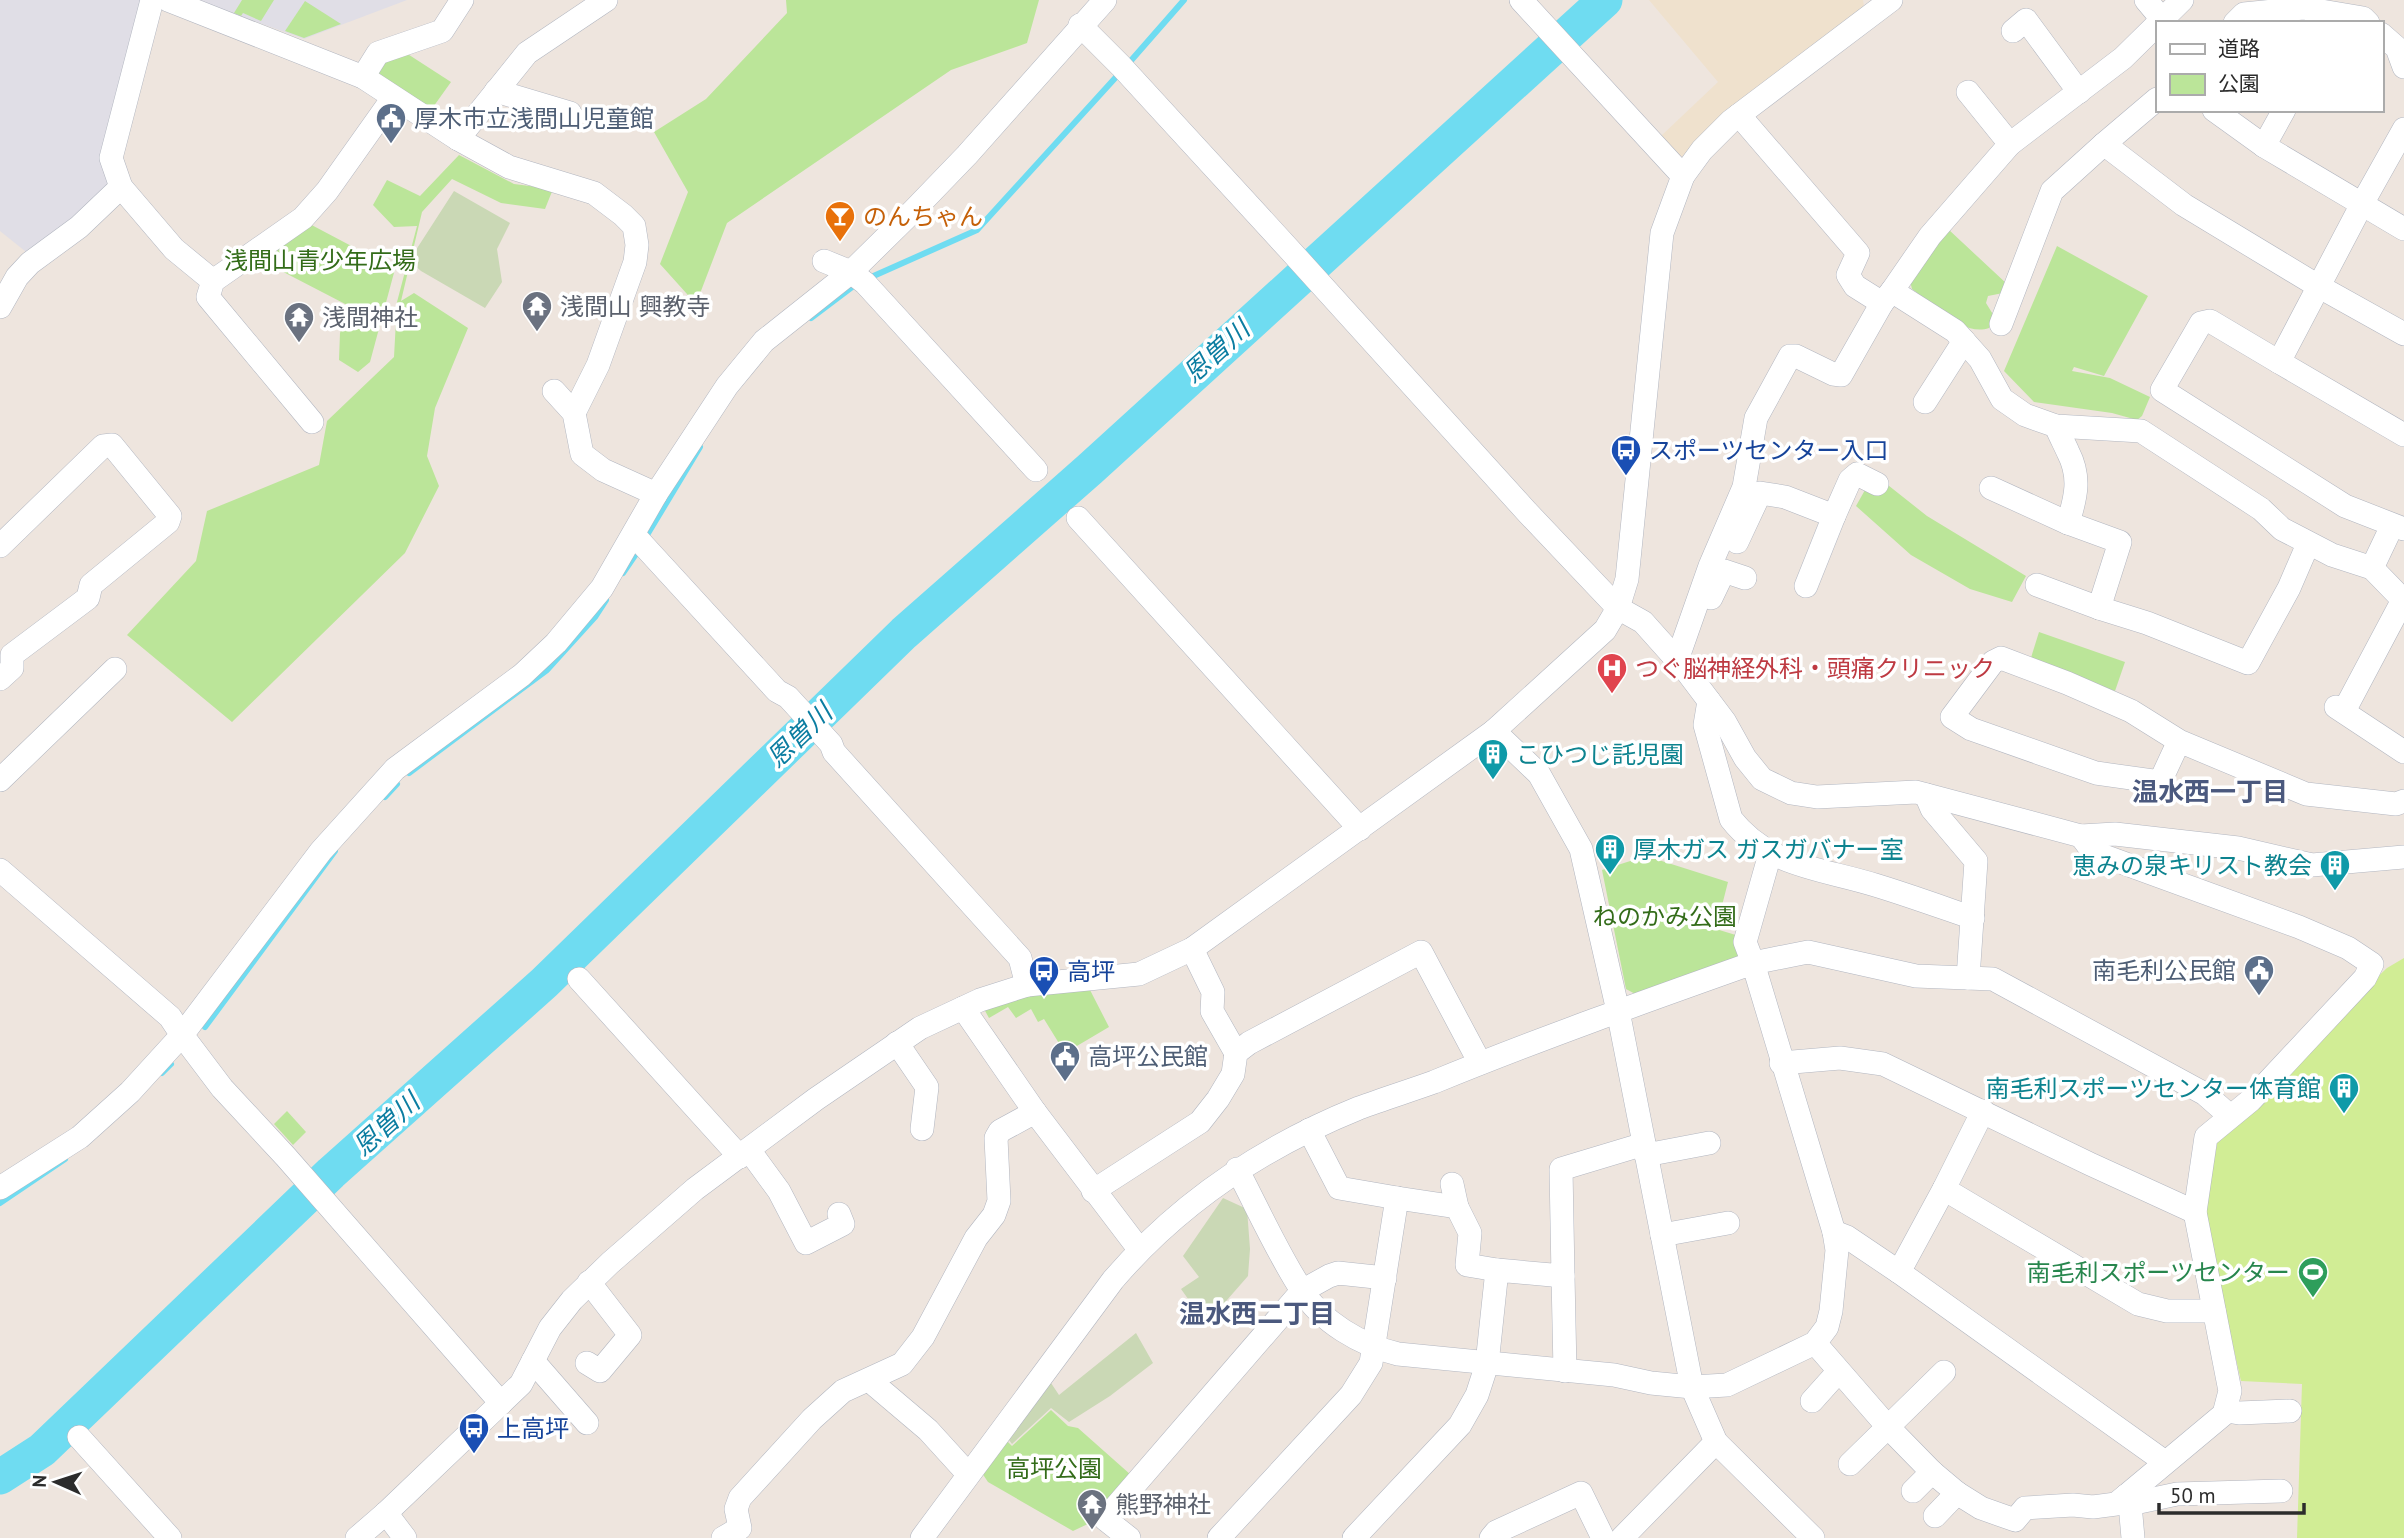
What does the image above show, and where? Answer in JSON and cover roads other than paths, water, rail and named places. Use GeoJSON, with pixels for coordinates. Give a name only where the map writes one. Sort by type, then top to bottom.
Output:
{"type":"FeatureCollection","features":[{"type":"Feature","properties":{"kind":"street"},"geometry":{"type":"LineString","coordinates":[[152,0],[111,158],[121,187],[174,249],[213,281]]}},
{"type":"Feature","properties":{"kind":"street"},"geometry":{"type":"LineString","coordinates":[[168,0],[363,77],[458,139],[509,167],[594,193],[634,226],[637,245],[635,262],[598,365],[574,413]]}},
{"type":"Feature","properties":{"kind":"street"},"geometry":{"type":"LineString","coordinates":[[363,77],[378,53],[442,31],[462,0]]}},
{"type":"Feature","properties":{"kind":"street"},"geometry":{"type":"LineString","coordinates":[[458,139],[527,53],[606,0]]}},
{"type":"Feature","properties":{"kind":"street"},"geometry":{"type":"LineString","coordinates":[[0,1188],[80,1137],[130,1091],[182,1035],[321,851],[395,769],[522,676],[556,643],[602,588],[656,494],[727,386],[764,341],[851,272],[967,155],[1105,0]]}},
{"type":"Feature","properties":{"kind":"street"},"geometry":{"type":"LineString","coordinates":[[1521,0],[1683,176]]}},
{"type":"Feature","properties":{"kind":"street"},"geometry":{"type":"LineString","coordinates":[[357,1538],[521,1384],[550,1328],[589,1282],[654,1222],[816,1099],[920,1028],[963,1008],[1027,985],[1139,974],[1192,949],[1494,731],[1605,630],[1618,608],[1627,579],[1662,233],[1683,176],[1702,150],[1739,115],[1891,0]]}},
{"type":"Feature","properties":{"kind":"street"},"geometry":{"type":"LineString","coordinates":[[2146,0],[2161,18]]}},
{"type":"Feature","properties":{"kind":"street"},"geometry":{"type":"LineString","coordinates":[[2158,21],[2182,0]]}},
{"type":"Feature","properties":{"kind":"street"},"geometry":{"type":"LineString","coordinates":[[2237,21],[2244,14],[2302,8],[2363,18],[2366,21]]}},
{"type":"Feature","properties":{"kind":"street"},"geometry":{"type":"LineString","coordinates":[[2025,20],[2079,92]]}},
{"type":"Feature","properties":{"kind":"street"},"geometry":{"type":"LineString","coordinates":[[1677,660],[1689,622],[1747,478],[1756,418],[1790,356],[1796,356],[1840,375],[1887,297],[1930,236],[2010,144],[2137,46],[2156,24]]}},
{"type":"Feature","properties":{"kind":"street"},"geometry":{"type":"LineString","coordinates":[[1080,25],[1294,254],[1527,512],[1618,608],[1643,622],[1677,660],[1725,722],[1745,758],[1762,779],[1791,793],[1817,797],[1908,791],[2081,836],[2115,834],[2238,848],[2312,865],[2404,857]]}},
{"type":"Feature","properties":{"kind":"street"},"geometry":{"type":"LineString","coordinates":[[2383,36],[2397,48],[2404,67]]}},
{"type":"Feature","properties":{"kind":"street"},"geometry":{"type":"LineString","coordinates":[[496,92],[570,113]]}},
{"type":"Feature","properties":{"kind":"street"},"geometry":{"type":"LineString","coordinates":[[1968,92],[2010,144]]}},
{"type":"Feature","properties":{"kind":"street"},"geometry":{"type":"LineString","coordinates":[[312,422],[208,297],[213,281],[303,218],[327,191],[393,98]]}},
{"type":"Feature","properties":{"kind":"street"},"geometry":{"type":"LineString","coordinates":[[2001,324],[2052,191],[2156,100]]}},
{"type":"Feature","properties":{"kind":"street"},"geometry":{"type":"LineString","coordinates":[[2217,112],[2264,146],[2404,229]]}},
{"type":"Feature","properties":{"kind":"street"},"geometry":{"type":"LineString","coordinates":[[2264,146],[2283,112]]}},
{"type":"Feature","properties":{"kind":"street"},"geometry":{"type":"LineString","coordinates":[[1739,115],[1858,253],[1848,275],[1855,286],[1887,297],[1955,331],[1980,359],[2002,399],[2025,415],[2056,426],[2141,431],[2260,509],[2282,529],[2332,555],[2372,568],[2404,600],[2340,709],[2404,752]]}},
{"type":"Feature","properties":{"kind":"street"},"geometry":{"type":"LineString","coordinates":[[2279,362],[2404,129]]}},
{"type":"Feature","properties":{"kind":"street"},"geometry":{"type":"LineString","coordinates":[[2104,144],[2184,205],[2404,334]]}},
{"type":"Feature","properties":{"kind":"street"},"geometry":{"type":"LineString","coordinates":[[0,307],[17,277],[30,263],[79,227],[121,187]]}},
{"type":"Feature","properties":{"kind":"street"},"geometry":{"type":"LineString","coordinates":[[824,261],[851,272],[865,283],[1036,470]]}},
{"type":"Feature","properties":{"kind":"street"},"geometry":{"type":"LineString","coordinates":[[2372,568],[2398,527],[2345,506],[2162,390],[2201,323],[2210,321],[2404,435]]}},
{"type":"Feature","properties":{"kind":"street"},"geometry":{"type":"LineString","coordinates":[[1925,402],[1964,341]]}},
{"type":"Feature","properties":{"kind":"street"},"geometry":{"type":"LineString","coordinates":[[554,391],[574,413],[582,454],[603,470],[656,494]]}},
{"type":"Feature","properties":{"kind":"street"},"geometry":{"type":"LineString","coordinates":[[2056,426],[2077,477],[2076,497],[2068,523]]}},
{"type":"Feature","properties":{"kind":"street"},"geometry":{"type":"LineString","coordinates":[[0,546],[103,446],[112,445],[170,516],[167,522],[91,585],[88,598],[6,647],[12,668],[0,679]]}},
{"type":"Feature","properties":{"kind":"street"},"geometry":{"type":"LineString","coordinates":[[1806,586],[1810,557],[1834,516],[1850,480],[1857,474],[1877,484]]}},
{"type":"Feature","properties":{"kind":"street"},"geometry":{"type":"LineString","coordinates":[[1991,488],[2068,523],[2120,542],[2099,608]]}},
{"type":"Feature","properties":{"kind":"street"},"geometry":{"type":"LineString","coordinates":[[1719,547],[1731,552],[1760,493],[1785,497],[1834,516]]}},
{"type":"Feature","properties":{"kind":"street"},"geometry":{"type":"LineString","coordinates":[[1078,518],[1360,829]]}},
{"type":"Feature","properties":{"kind":"street"},"geometry":{"type":"LineString","coordinates":[[634,535],[777,691],[788,697],[831,744],[834,752],[1020,958],[1027,985]]}},
{"type":"Feature","properties":{"kind":"street"},"geometry":{"type":"LineString","coordinates":[[2037,585],[2147,622],[2248,663],[2290,588],[2308,544]]}},
{"type":"Feature","properties":{"kind":"street"},"geometry":{"type":"LineString","coordinates":[[1689,622],[1701,617],[1724,571],[1745,578]]}},
{"type":"Feature","properties":{"kind":"street"},"geometry":{"type":"LineString","coordinates":[[2179,741],[2160,782],[2096,774],[1972,729],[1952,716],[1993,662],[2001,658],[2131,711],[2179,741],[2306,794],[2396,804],[2404,801]]}},
{"type":"Feature","properties":{"kind":"street"},"geometry":{"type":"LineString","coordinates":[[0,780],[115,669]]}},
{"type":"Feature","properties":{"kind":"street"},"geometry":{"type":"LineString","coordinates":[[1709,701],[1705,725],[1731,819],[1738,828],[1770,854],[1802,867],[1874,884],[1973,918]]}},
{"type":"Feature","properties":{"kind":"street"},"geometry":{"type":"LineString","coordinates":[[1494,731],[1539,774],[1581,849],[1618,1011],[1692,1387],[1716,1442],[1812,1538]]}},
{"type":"Feature","properties":{"kind":"street"},"geometry":{"type":"LineString","coordinates":[[1926,795],[1932,809],[1976,861],[1968,978]]}},
{"type":"Feature","properties":{"kind":"street"},"geometry":{"type":"LineString","coordinates":[[2081,836],[2093,852],[2299,927],[2348,948],[2372,964],[2365,978],[2251,1100],[2206,1137],[2194,1212],[2230,1382],[2227,1411],[2165,1462],[2129,1500],[2133,1538]]}},
{"type":"Feature","properties":{"kind":"street"},"geometry":{"type":"LineString","coordinates":[[1237,1169],[1302,1291],[1331,1322],[1374,1348],[1398,1354],[1614,1375],[1651,1383],[1692,1387],[1727,1384],[1815,1343],[1827,1327],[1831,1311],[1837,1250],[1834,1232],[1745,942],[1770,854]]}},
{"type":"Feature","properties":{"kind":"street"},"geometry":{"type":"LineString","coordinates":[[0,870],[170,1017],[222,1088],[286,1157],[501,1403]]}},
{"type":"Feature","properties":{"kind":"street"},"geometry":{"type":"LineString","coordinates":[[1192,949],[1213,992],[1212,1012],[1236,1054]]}},
{"type":"Feature","properties":{"kind":"street"},"geometry":{"type":"LineString","coordinates":[[1093,1191],[1200,1122],[1233,1074],[1236,1054],[1248,1042],[1421,952],[1480,1063]]}},
{"type":"Feature","properties":{"kind":"street"},"geometry":{"type":"LineString","coordinates":[[922,1538],[1072,1333],[1139,1249],[1237,1169],[1309,1130],[1359,1108],[1430,1094],[1480,1063],[1753,963],[1808,952],[1916,976],[2000,981],[2205,1094],[2230,1116]]}},
{"type":"Feature","properties":{"kind":"street"},"geometry":{"type":"LineString","coordinates":[[579,979],[779,1191],[806,1243],[844,1225]]}},
{"type":"Feature","properties":{"kind":"street"},"geometry":{"type":"LineString","coordinates":[[963,1008],[1035,1112],[1139,1249]]}},
{"type":"Feature","properties":{"kind":"street"},"geometry":{"type":"LineString","coordinates":[[897,1043],[927,1087],[922,1129]]}},
{"type":"Feature","properties":{"kind":"street"},"geometry":{"type":"LineString","coordinates":[[1781,1063],[1840,1058],[1883,1064],[2194,1212]]}},
{"type":"Feature","properties":{"kind":"street"},"geometry":{"type":"LineString","coordinates":[[1899,1272],[1983,1111]]}},
{"type":"Feature","properties":{"kind":"street"},"geometry":{"type":"LineString","coordinates":[[723,1538],[740,1528],[736,1509],[740,1498],[812,1419],[843,1391],[902,1364],[923,1337],[976,1238],[994,1215],[999,1201],[996,1138],[1000,1131],[1035,1112]]}},
{"type":"Feature","properties":{"kind":"street"},"geometry":{"type":"LineString","coordinates":[[1309,1130],[1339,1188],[1397,1198],[1454,1196],[1469,1233],[1467,1265],[1563,1276]]}},
{"type":"Feature","properties":{"kind":"street"},"geometry":{"type":"LineString","coordinates":[[1565,1371],[1561,1169],[1645,1149],[1710,1143]]}},
{"type":"Feature","properties":{"kind":"street"},"geometry":{"type":"LineString","coordinates":[[1944,1189],[2138,1304],[2166,1311],[2214,1311]]}},
{"type":"Feature","properties":{"kind":"street"},"geometry":{"type":"LineString","coordinates":[[1219,1538],[1351,1395],[1371,1363],[1397,1198]]}},
{"type":"Feature","properties":{"kind":"street"},"geometry":{"type":"LineString","coordinates":[[1662,1235],[1728,1223]]}},
{"type":"Feature","properties":{"kind":"street"},"geometry":{"type":"LineString","coordinates":[[1834,1232],[1847,1237],[1899,1272],[2165,1462]]}},
{"type":"Feature","properties":{"kind":"street"},"geometry":{"type":"LineString","coordinates":[[1361,1536],[1461,1425],[1477,1395],[1487,1364],[1497,1270]]}},
{"type":"Feature","properties":{"kind":"street"},"geometry":{"type":"LineString","coordinates":[[1129,1538],[1105,1519],[1302,1291],[1338,1273],[1385,1278]]}},
{"type":"Feature","properties":{"kind":"street"},"geometry":{"type":"LineString","coordinates":[[589,1282],[630,1335],[598,1370]]}},
{"type":"Feature","properties":{"kind":"street"},"geometry":{"type":"LineString","coordinates":[[1815,1343],[1838,1372],[1932,1472],[1957,1493],[2013,1529],[2025,1508],[2073,1505],[2093,1507],[2177,1494],[2281,1491]]}},
{"type":"Feature","properties":{"kind":"street"},"geometry":{"type":"LineString","coordinates":[[533,1361],[587,1423]]}},
{"type":"Feature","properties":{"kind":"street"},"geometry":{"type":"LineString","coordinates":[[1812,1401],[1838,1372]]}},
{"type":"Feature","properties":{"kind":"street"},"geometry":{"type":"LineString","coordinates":[[869,1380],[928,1430],[968,1474]]}},
{"type":"Feature","properties":{"kind":"street"},"geometry":{"type":"LineString","coordinates":[[1850,1464],[1941,1382]]}},
{"type":"Feature","properties":{"kind":"street"},"geometry":{"type":"LineString","coordinates":[[2227,1411],[2290,1411]]}},
{"type":"Feature","properties":{"kind":"street"},"geometry":{"type":"LineString","coordinates":[[79,1437],[170,1538]]}},
{"type":"Feature","properties":{"kind":"street"},"geometry":{"type":"LineString","coordinates":[[1622,1538],[1716,1442]]}},
{"type":"Feature","properties":{"kind":"street"},"geometry":{"type":"LineString","coordinates":[[1913,1491],[1932,1472]]}},
{"type":"Feature","properties":{"kind":"street"},"geometry":{"type":"LineString","coordinates":[[1491,1538],[1496,1532],[1581,1493],[1603,1538]]}},
{"type":"Feature","properties":{"kind":"street"},"geometry":{"type":"LineString","coordinates":[[1935,1516],[1957,1493]]}},
{"type":"Feature","properties":{"kind":"street"},"geometry":{"type":"LineString","coordinates":[[386,1513],[405,1538]]}},
{"type":"Feature","properties":{"kind":"waterway"},"geometry":{"type":"LineString","coordinates":[[1128,64],[1184,0]]}},
{"type":"Feature","properties":{"kind":"waterway","name":"恩曽川"},"geometry":{"type":"LineString","coordinates":[[0,1477],[42,1450],[331,1173],[544,983],[904,633],[1090,469],[1605,0]]}},
{"type":"Feature","properties":{"kind":"waterway"},"geometry":{"type":"LineString","coordinates":[[869,278],[977,230],[1117,76]]}},
{"type":"Feature","properties":{"kind":"waterway"},"geometry":{"type":"LineString","coordinates":[[811,318],[852,287]]}},
{"type":"Feature","properties":{"kind":"waterway"},"geometry":{"type":"LineString","coordinates":[[647,535],[700,447]]}},
{"type":"Feature","properties":{"kind":"waterway"},"geometry":{"type":"LineString","coordinates":[[623,573],[638,551]]}},
{"type":"Feature","properties":{"kind":"waterway"},"geometry":{"type":"LineString","coordinates":[[409,773],[547,670],[595,617],[606,600]]}},
{"type":"Feature","properties":{"kind":"waterway"},"geometry":{"type":"LineString","coordinates":[[385,797],[397,784]]}},
{"type":"Feature","properties":{"kind":"waterway"},"geometry":{"type":"LineString","coordinates":[[205,1027],[335,851]]}},
{"type":"Feature","properties":{"kind":"waterway"},"geometry":{"type":"LineString","coordinates":[[162,1073],[171,1064]]}},
{"type":"Feature","properties":{"kind":"waterway"},"geometry":{"type":"LineString","coordinates":[[0,1203],[65,1159]]}},
{"type":"Feature","properties":{"kind":"place","name":"厚木市立浅間山児童館"},"geometry":{"type":"Point","coordinates":[391,145]}},
{"type":"Feature","properties":{"kind":"place","name":"のんちゃん"},"geometry":{"type":"Point","coordinates":[840,243]}},
{"type":"Feature","properties":{"kind":"place","name":"浅間山 興教寺"},"geometry":{"type":"Point","coordinates":[537,333]}},
{"type":"Feature","properties":{"kind":"place","name":"浅間神社"},"geometry":{"type":"Point","coordinates":[299,344]}},
{"type":"Feature","properties":{"kind":"place","name":"スポーツセンター入口"},"geometry":{"type":"Point","coordinates":[1626,477]}},
{"type":"Feature","properties":{"kind":"place","name":"つぐ脳神経外科・頭痛クリニック"},"geometry":{"type":"Point","coordinates":[1612,695]}},
{"type":"Feature","properties":{"kind":"place","name":"こひつじ託児園"},"geometry":{"type":"Point","coordinates":[1493,781]}},
{"type":"Feature","properties":{"kind":"place","name":"厚木ガス ガスガバナー室"},"geometry":{"type":"Point","coordinates":[1610,876]}},
{"type":"Feature","properties":{"kind":"place","name":"恵みの泉キリスト教会"},"geometry":{"type":"Point","coordinates":[2335,892]}},
{"type":"Feature","properties":{"kind":"place","name":"南毛利公民館"},"geometry":{"type":"Point","coordinates":[2259,997]}},
{"type":"Feature","properties":{"kind":"place","name":"高坪"},"geometry":{"type":"Point","coordinates":[1044,998]}},
{"type":"Feature","properties":{"kind":"place","name":"高坪公民館"},"geometry":{"type":"Point","coordinates":[1065,1083]}},
{"type":"Feature","properties":{"kind":"place","name":"南毛利スポーツセンター体育館"},"geometry":{"type":"Point","coordinates":[2344,1115]}},
{"type":"Feature","properties":{"kind":"place","name":"南毛利スポーツセンター"},"geometry":{"type":"Point","coordinates":[2313,1299]}},
{"type":"Feature","properties":{"kind":"place","name":"上高坪"},"geometry":{"type":"Point","coordinates":[474,1455]}},
{"type":"Feature","properties":{"kind":"place","name":"熊野神社"},"geometry":{"type":"Point","coordinates":[1092,1531]}},
{"type":"Feature","properties":{"kind":"district","name":"温水西一丁目"},"geometry":{"type":"Point","coordinates":[2210,791]}},
{"type":"Feature","properties":{"kind":"district","name":"温水西二丁目"},"geometry":{"type":"Point","coordinates":[1257,1313]}},
{"type":"Feature","properties":{"kind":"park label","name":"浅間山青少年広場"},"geometry":{"type":"Point","coordinates":[320,260]}},
{"type":"Feature","properties":{"kind":"park label","name":"ねのかみ公園"},"geometry":{"type":"Point","coordinates":[1665,916]}},
{"type":"Feature","properties":{"kind":"park label","name":"高坪公園"},"geometry":{"type":"Point","coordinates":[1054,1468]}}]}
